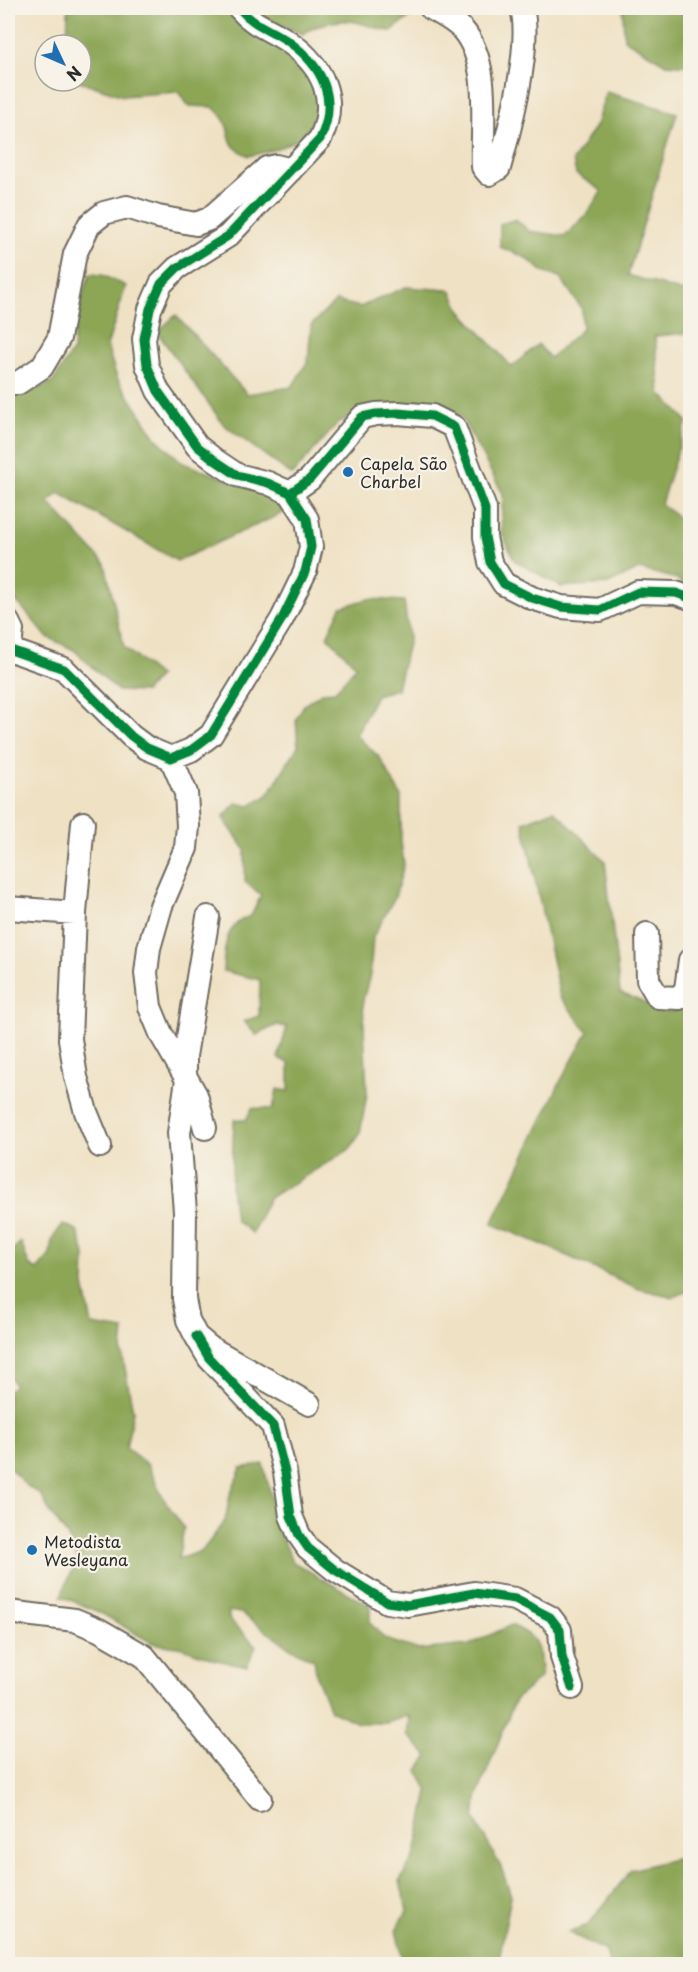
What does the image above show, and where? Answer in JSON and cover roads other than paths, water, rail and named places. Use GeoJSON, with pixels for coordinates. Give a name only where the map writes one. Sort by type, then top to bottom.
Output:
{"type":"FeatureCollection","features":[{"type":"Feature","properties":{"kind":"street"},"geometry":{"type":"LineString","coordinates":[[171,758],[191,750],[211,735],[282,619],[305,572],[311,548],[307,519],[290,493],[268,483],[237,475],[197,446],[158,391],[147,365],[144,339],[150,309],[161,284],[177,268],[228,236],[320,139],[327,124],[330,110],[320,72],[288,41],[261,27],[239,8]]}},
{"type":"Feature","properties":{"kind":"street"},"geometry":{"type":"LineString","coordinates":[[431,8],[461,29],[473,45],[483,93],[483,166],[489,174],[499,168],[523,63],[524,18],[522,8]]}},
{"type":"Feature","properties":{"kind":"street"},"geometry":{"type":"LineString","coordinates":[[8,383],[18,383],[42,367],[58,338],[75,254],[89,225],[104,213],[127,207],[158,217],[196,224],[208,219],[267,168],[276,166],[291,171]]}},
{"type":"Feature","properties":{"kind":"street"},"geometry":{"type":"LineString","coordinates":[[290,493],[310,479],[362,417],[398,413],[432,416],[454,427],[484,509],[485,537],[490,562],[504,584],[532,598],[561,607],[600,610],[638,592],[676,592],[690,598]]}},
{"type":"Feature","properties":{"kind":"street"},"geometry":{"type":"LineString","coordinates":[[8,622],[12,630],[9,648],[64,669],[131,736],[147,748],[171,758],[186,793],[188,826],[186,848],[161,906],[149,948],[146,973],[150,1007],[162,1036],[196,1095],[205,1128]]}},
{"type":"Feature","properties":{"kind":"street"},"geometry":{"type":"LineString","coordinates":[[82,823],[69,1039],[86,1112],[100,1146]]}},
{"type":"Feature","properties":{"kind":"street"},"geometry":{"type":"LineString","coordinates":[[8,908],[75,913]]}},
{"type":"Feature","properties":{"kind":"street"},"geometry":{"type":"LineString","coordinates":[[208,916],[185,1056],[186,1076],[179,1133],[185,1212],[183,1299],[188,1320],[209,1358],[273,1426],[285,1472],[291,1516],[299,1536],[308,1548],[335,1570],[387,1602],[408,1605],[474,1593],[515,1599],[550,1617],[560,1630],[562,1657],[572,1688]]}},
{"type":"Feature","properties":{"kind":"street"},"geometry":{"type":"LineString","coordinates":[[647,934],[648,980],[658,997],[679,998],[686,989],[690,960]]}},
{"type":"Feature","properties":{"kind":"street"},"geometry":{"type":"LineString","coordinates":[[196,1336],[209,1347],[309,1404]]}},
{"type":"Feature","properties":{"kind":"street"},"geometry":{"type":"LineString","coordinates":[[8,1612],[75,1620],[99,1630],[144,1656],[260,1799]]}},
{"type":"Feature","properties":{"kind":"place","name":"Capela São Charbel"},"geometry":{"type":"Point","coordinates":[348,472]}},
{"type":"Feature","properties":{"kind":"place","name":"Metodista Wesleyana"},"geometry":{"type":"Point","coordinates":[32,1550]}}]}
